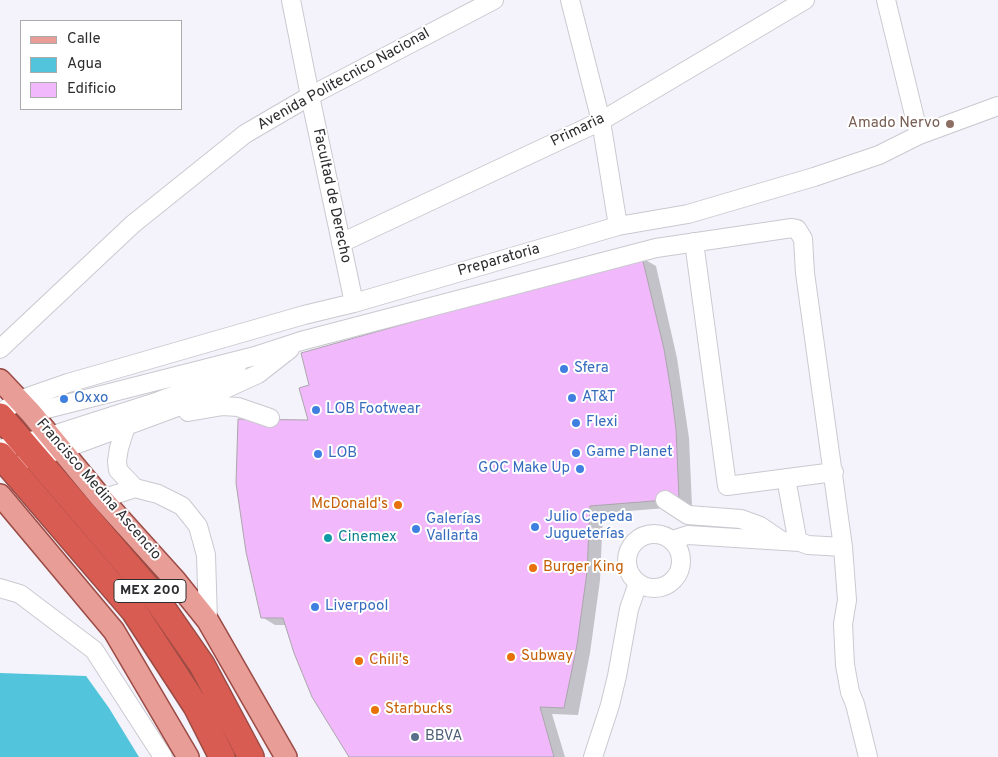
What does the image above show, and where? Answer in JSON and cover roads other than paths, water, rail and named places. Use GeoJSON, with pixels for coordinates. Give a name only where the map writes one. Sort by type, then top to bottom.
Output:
{"type":"FeatureCollection","features":[{"type":"Feature","properties":{"kind":"highway","name":"Francisco Medina Ascencio"},"geometry":{"type":"LineString","coordinates":[[0,414],[11,455],[134,611],[196,706],[222,757]]}},
{"type":"Feature","properties":{"kind":"highway","name":"Francisco Medina Ascencio"},"geometry":{"type":"LineString","coordinates":[[11,455],[152,594],[202,665],[251,757]]}},
{"type":"Feature","properties":{"kind":"main road","name":"Francisco Medina Ascencio"},"geometry":{"type":"LineString","coordinates":[[0,380],[41,425],[102,499],[175,580],[208,621],[286,757]]}},
{"type":"Feature","properties":{"kind":"main road"},"geometry":{"type":"LineString","coordinates":[[0,495],[114,631],[188,757]]}},
{"type":"Feature","properties":{"kind":"street","name":"Facultad de Derecho"},"geometry":{"type":"LineString","coordinates":[[291,0],[354,303]]}},
{"type":"Feature","properties":{"kind":"street","name":"Avenida Politecnico Nacional"},"geometry":{"type":"LineString","coordinates":[[0,349],[133,224],[245,134],[310,96],[494,0]]}},
{"type":"Feature","properties":{"kind":"street"},"geometry":{"type":"LineString","coordinates":[[570,0],[601,121],[618,226]]}},
{"type":"Feature","properties":{"kind":"street","name":"Primaria"},"geometry":{"type":"LineString","coordinates":[[341,243],[601,121],[805,0]]}},
{"type":"Feature","properties":{"kind":"street"},"geometry":{"type":"LineString","coordinates":[[891,1],[919,135]]}},
{"type":"Feature","properties":{"kind":"street","name":"Preparatoria"},"geometry":{"type":"LineString","coordinates":[[0,414],[41,425],[96,375],[354,303],[618,226],[688,214],[814,177],[880,155],[919,135],[998,106]]}},
{"type":"Feature","properties":{"kind":"street"},"geometry":{"type":"LineString","coordinates":[[11,455],[41,425],[301,341],[656,248],[797,228],[803,239],[805,273],[843,547],[847,600],[844,624],[845,665],[850,692],[855,704],[868,757]]}},
{"type":"Feature","properties":{"kind":"street"},"geometry":{"type":"LineString","coordinates":[[694,242],[727,486],[834,472]]}},
{"type":"Feature","properties":{"kind":"street"},"geometry":{"type":"LineString","coordinates":[[41,425],[126,426],[223,390],[258,374],[301,341]]}},
{"type":"Feature","properties":{"kind":"street"},"geometry":{"type":"LineString","coordinates":[[41,425],[159,400],[212,381],[255,356]]}},
{"type":"Feature","properties":{"kind":"street"},"geometry":{"type":"LineString","coordinates":[[143,420],[223,406],[238,407],[270,418]]}},
{"type":"Feature","properties":{"kind":"street"},"geometry":{"type":"LineString","coordinates":[[126,426],[117,462],[118,470],[135,488],[158,494],[182,506],[198,526],[206,555],[208,621]]}},
{"type":"Feature","properties":{"kind":"street"},"geometry":{"type":"LineString","coordinates":[[786,478],[797,538],[791,542]]}},
{"type":"Feature","properties":{"kind":"street"},"geometry":{"type":"LineString","coordinates":[[102,499],[135,488]]}},
{"type":"Feature","properties":{"kind":"street"},"geometry":{"type":"LineString","coordinates":[[665,500],[688,515],[741,519],[760,526],[791,542]]}},
{"type":"Feature","properties":{"kind":"street"},"geometry":{"type":"LineString","coordinates":[[656,533],[672,540],[681,556],[679,571],[669,584],[653,588],[638,583],[628,569],[628,552],[639,537],[656,533]]}},
{"type":"Feature","properties":{"kind":"street"},"geometry":{"type":"LineString","coordinates":[[672,540],[688,535],[843,547]]}},
{"type":"Feature","properties":{"kind":"street"},"geometry":{"type":"LineString","coordinates":[[593,757],[610,705],[617,676],[628,609],[638,583]]}},
{"type":"Feature","properties":{"kind":"street"},"geometry":{"type":"LineString","coordinates":[[0,588],[20,594],[94,650],[164,757]]}},
{"type":"Feature","properties":{"kind":"water"},"geometry":{"type":"Polygon","coordinates":[[[0,673],[86,676],[109,708],[139,757],[0,757],[0,673]]]}},
{"type":"Feature","properties":{"kind":"place","name":"Amado Nervo"},"geometry":{"type":"Point","coordinates":[950,124]}},
{"type":"Feature","properties":{"kind":"place","name":"Sfera"},"geometry":{"type":"Point","coordinates":[564,369]}},
{"type":"Feature","properties":{"kind":"place","name":"AT&T"},"geometry":{"type":"Point","coordinates":[572,398]}},
{"type":"Feature","properties":{"kind":"place","name":"Oxxo"},"geometry":{"type":"Point","coordinates":[64,399]}},
{"type":"Feature","properties":{"kind":"place","name":"LOB Footwear"},"geometry":{"type":"Point","coordinates":[316,410]}},
{"type":"Feature","properties":{"kind":"place","name":"Flexi"},"geometry":{"type":"Point","coordinates":[576,423]}},
{"type":"Feature","properties":{"kind":"place","name":"Game Planet"},"geometry":{"type":"Point","coordinates":[576,453]}},
{"type":"Feature","properties":{"kind":"place","name":"LOB"},"geometry":{"type":"Point","coordinates":[318,454]}},
{"type":"Feature","properties":{"kind":"place","name":"GOC Make Up"},"geometry":{"type":"Point","coordinates":[580,469]}},
{"type":"Feature","properties":{"kind":"place","name":"McDonald's"},"geometry":{"type":"Point","coordinates":[398,505]}},
{"type":"Feature","properties":{"kind":"place","name":"Julio Cepeda Jugueterías"},"geometry":{"type":"Point","coordinates":[535,527]}},
{"type":"Feature","properties":{"kind":"place","name":"Galerías Vallarta"},"geometry":{"type":"Point","coordinates":[416,529]}},
{"type":"Feature","properties":{"kind":"place","name":"Cinemex"},"geometry":{"type":"Point","coordinates":[328,538]}},
{"type":"Feature","properties":{"kind":"place","name":"Burger King"},"geometry":{"type":"Point","coordinates":[533,568]}},
{"type":"Feature","properties":{"kind":"place","name":"Liverpool"},"geometry":{"type":"Point","coordinates":[315,607]}},
{"type":"Feature","properties":{"kind":"place","name":"Subway"},"geometry":{"type":"Point","coordinates":[511,657]}},
{"type":"Feature","properties":{"kind":"place","name":"Chili's"},"geometry":{"type":"Point","coordinates":[359,661]}},
{"type":"Feature","properties":{"kind":"place","name":"Starbucks"},"geometry":{"type":"Point","coordinates":[375,710]}},
{"type":"Feature","properties":{"kind":"place","name":"BBVA"},"geometry":{"type":"Point","coordinates":[415,737]}}]}
